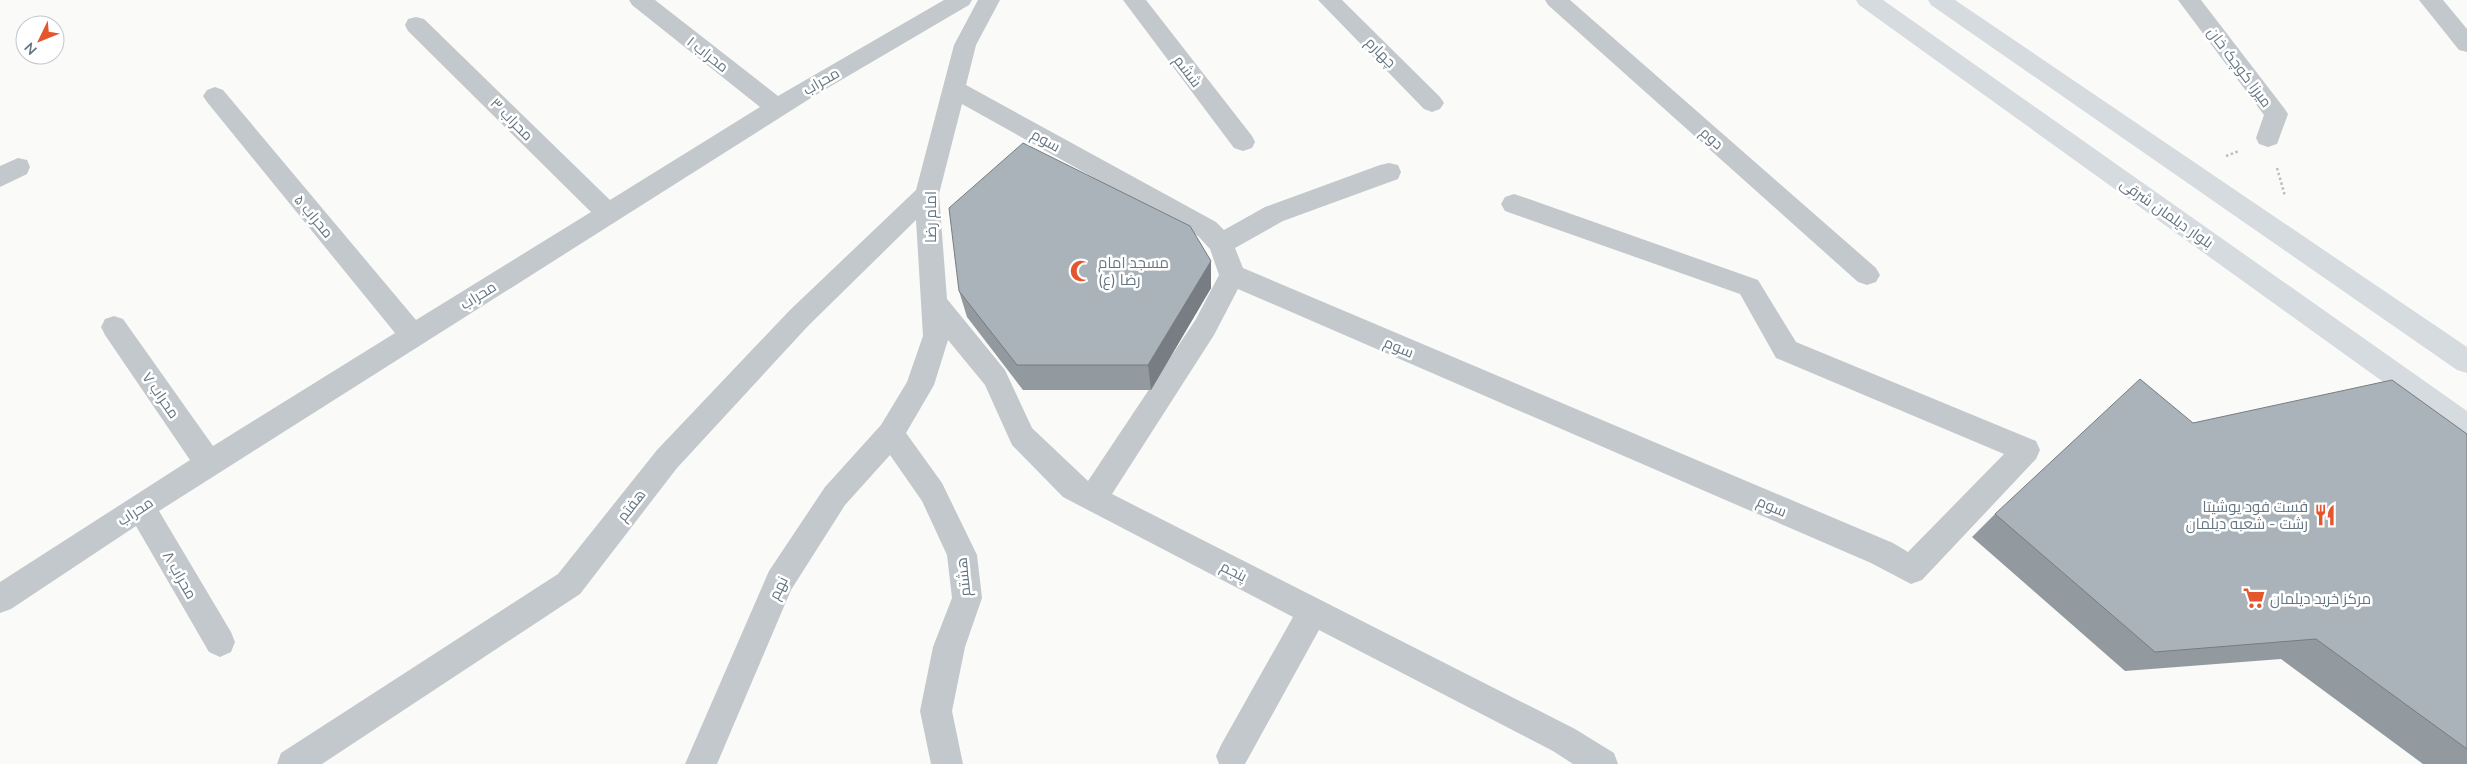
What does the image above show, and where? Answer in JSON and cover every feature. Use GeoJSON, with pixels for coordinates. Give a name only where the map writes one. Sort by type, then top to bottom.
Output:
{"type":"FeatureCollection","features":[{"type":"Feature","properties":{"kind":"main road","name":"بلوار دیلمان شرقی"},"geometry":{"type":"LineString","coordinates":[[1867,0],[2467,426]]}},
{"type":"Feature","properties":{"kind":"main road"},"geometry":{"type":"LineString","coordinates":[[1939,0],[2467,362]]}},
{"type":"Feature","properties":{"kind":"street","name":"محراب ۱"},"geometry":{"type":"LineString","coordinates":[[640,0],[776,108]]}},
{"type":"Feature","properties":{"kind":"street","name":"محراب"},"geometry":{"type":"LineString","coordinates":[[0,599],[209,462],[776,108],[961,0]]}},
{"type":"Feature","properties":{"kind":"street","name":"امام رضا"},"geometry":{"type":"LineString","coordinates":[[891,434],[920,385],[936,336],[927,194],[965,45],[990,0]]}},
{"type":"Feature","properties":{"kind":"street","name":"ششم"},"geometry":{"type":"LineString","coordinates":[[1134,0],[1243,142]]}},
{"type":"Feature","properties":{"kind":"street","name":"چهارم"},"geometry":{"type":"LineString","coordinates":[[1329,0],[1432,103]]}},
{"type":"Feature","properties":{"kind":"street","name":"دوم"},"geometry":{"type":"LineString","coordinates":[[1556,0],[1867,275]]}},
{"type":"Feature","properties":{"kind":"street","name":"میرزا کوچک خان"},"geometry":{"type":"LineString","coordinates":[[2189,0],[2276,114],[2268,138]]}},
{"type":"Feature","properties":{"kind":"street"},"geometry":{"type":"LineString","coordinates":[[2430,0],[2467,44]]}},
{"type":"Feature","properties":{"kind":"street","name":"محراب ۳"},"geometry":{"type":"LineString","coordinates":[[416,25],[608,214]]}},
{"type":"Feature","properties":{"kind":"street","name":"سوم"},"geometry":{"type":"LineString","coordinates":[[954,89],[1207,229],[1221,244],[1232,275],[1882,553],[1911,570],[2026,450],[1786,350],[1749,287],[1514,204]]}},
{"type":"Feature","properties":{"kind":"street","name":"محراب ۵"},"geometry":{"type":"LineString","coordinates":[[215,96],[413,335]]}},
{"type":"Feature","properties":{"kind":"street"},"geometry":{"type":"LineString","coordinates":[[1221,244],[1274,214],[1389,172]]}},
{"type":"Feature","properties":{"kind":"street","name":"هفتم"},"geometry":{"type":"LineString","coordinates":[[293,764],[569,584],[667,459],[799,318],[927,194]]}},
{"type":"Feature","properties":{"kind":"street"},"geometry":{"type":"LineString","coordinates":[[1093,498],[1205,327],[1232,275]]}},
{"type":"Feature","properties":{"kind":"street","name":"پنجم"},"geometry":{"type":"LineString","coordinates":[[933,301],[995,378],[1022,436],[1073,488],[1564,740],[1602,764]]}},
{"type":"Feature","properties":{"kind":"street","name":"محراب ۷"},"geometry":{"type":"LineString","coordinates":[[114,327],[209,462]]}},
{"type":"Feature","properties":{"kind":"street","name":"نهم"},"geometry":{"type":"LineString","coordinates":[[701,764],[780,581],[835,496],[891,434]]}},
{"type":"Feature","properties":{"kind":"street","name":"هشتم"},"geometry":{"type":"LineString","coordinates":[[891,434],[932,492],[962,555],[968,598],[948,647],[936,711],[947,764]]}},
{"type":"Feature","properties":{"kind":"street","name":"محراب ۸"},"geometry":{"type":"LineString","coordinates":[[141,507],[220,642]]}},
{"type":"Feature","properties":{"kind":"street"},"geometry":{"type":"LineString","coordinates":[[1232,756],[1314,611]]}},
{"type":"Feature","properties":{"kind":"path"},"geometry":{"type":"LineString","coordinates":[[2191,172],[2268,138],[2300,247]]}},
{"type":"Feature","properties":{"kind":"building","name":"مسجد امام رضا (ع)"},"geometry":{"type":"Polygon","coordinates":[[[1023,143],[1190,226],[1211,261],[1148,365],[1017,365],[959,291],[949,208],[1023,143]]]}},
{"type":"Feature","properties":{"kind":"building","name":"مرکز خرید دیلمان"},"geometry":{"type":"Polygon","coordinates":[[[2140,379],[2193,423],[2392,380],[2467,434],[2467,749],[2316,639],[2155,652],[1995,514],[2140,379]]]}},
{"type":"Feature","properties":{"kind":"place","name":"مسجد امام رضا (ع)"},"geometry":{"type":"Point","coordinates":[1081,271]}},
{"type":"Feature","properties":{"kind":"place","name":"فست فود یوشیتا رشت - شعبه دیلمان"},"geometry":{"type":"Point","coordinates":[2325,515]}},
{"type":"Feature","properties":{"kind":"place","name":"مرکز خرید دیلمان"},"geometry":{"type":"Point","coordinates":[2254,598]}}]}
